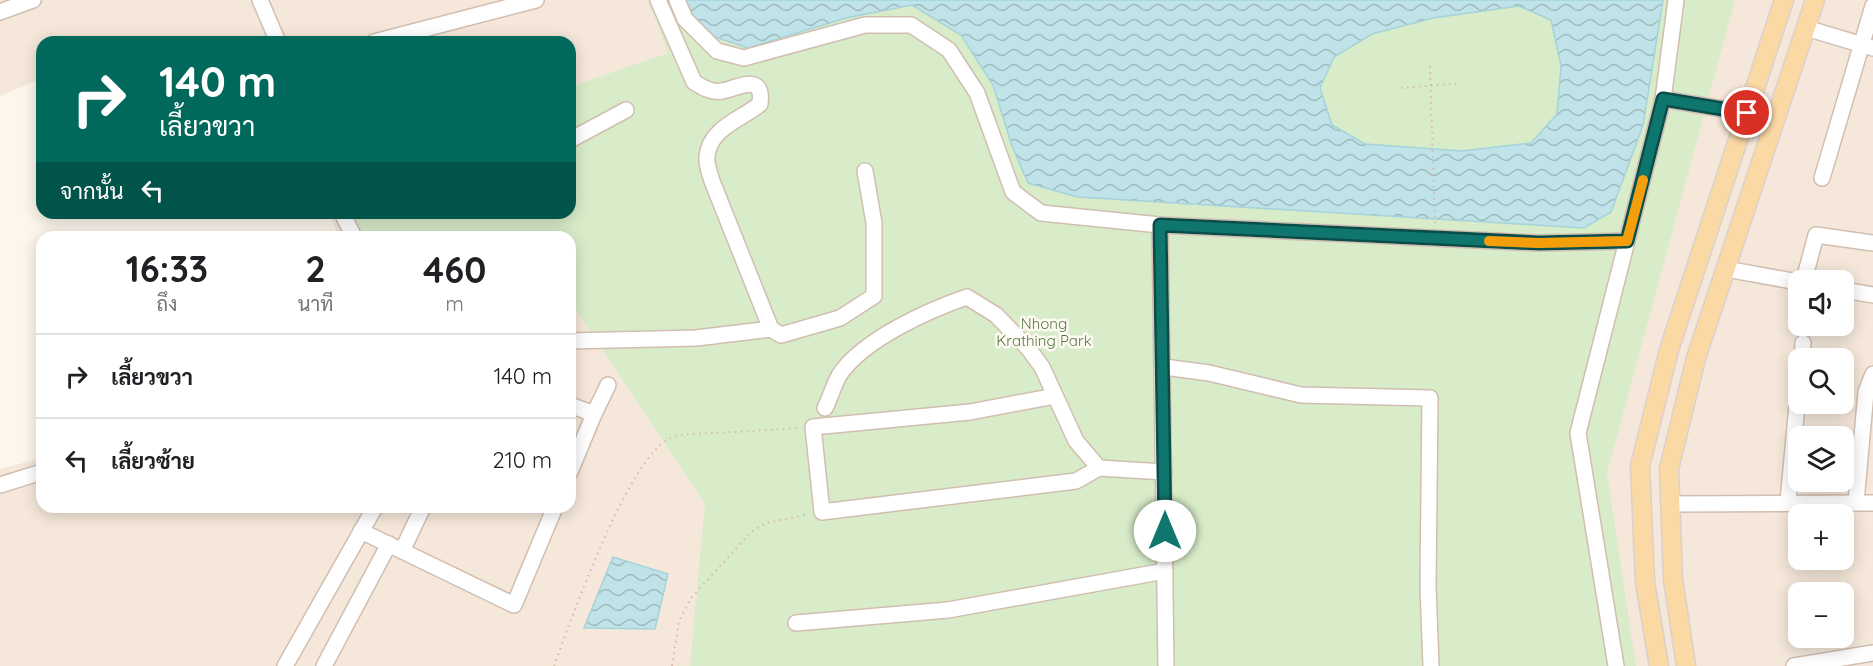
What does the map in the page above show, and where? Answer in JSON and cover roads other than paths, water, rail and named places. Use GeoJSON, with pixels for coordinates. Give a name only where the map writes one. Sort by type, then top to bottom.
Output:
{"type":"FeatureCollection","features":[{"type":"Feature","properties":{"kind":"main road"},"geometry":{"type":"LineString","coordinates":[[1659,666],[1645,582],[1640,466],[1669,350],[1784,0]]}},
{"type":"Feature","properties":{"kind":"main road"},"geometry":{"type":"LineString","coordinates":[[1686,666],[1673,579],[1669,469],[1696,358],[1815,0]]}},
{"type":"Feature","properties":{"kind":"street"},"geometry":{"type":"LineString","coordinates":[[0,12],[33,0]]}},
{"type":"Feature","properties":{"kind":"street"},"geometry":{"type":"LineString","coordinates":[[260,0],[271,36]]}},
{"type":"Feature","properties":{"kind":"street"},"geometry":{"type":"LineString","coordinates":[[397,36],[536,0]]}},
{"type":"Feature","properties":{"kind":"street"},"geometry":{"type":"LineString","coordinates":[[658,0],[694,82],[706,90],[720,92],[749,83],[756,86],[761,96],[760,104],[734,119],[717,134],[706,157],[712,181],[771,329]]}},
{"type":"Feature","properties":{"kind":"street"},"geometry":{"type":"LineString","coordinates":[[677,0],[685,19],[717,51],[744,58],[865,25],[911,25],[949,50],[977,93],[1013,192],[1041,213],[1160,225],[1539,243],[1627,241]]}},
{"type":"Feature","properties":{"kind":"street"},"geometry":{"type":"LineString","coordinates":[[1616,666],[1578,433],[1663,99],[1676,0]]}},
{"type":"Feature","properties":{"kind":"street"},"geometry":{"type":"LineString","coordinates":[[1822,178],[1868,47],[1873,6]]}},
{"type":"Feature","properties":{"kind":"street"},"geometry":{"type":"LineString","coordinates":[[1806,28],[1868,47]]}},
{"type":"Feature","properties":{"kind":"street"},"geometry":{"type":"LineString","coordinates":[[1663,99],[1747,113]]}},
{"type":"Feature","properties":{"kind":"street"},"geometry":{"type":"LineString","coordinates":[[576,137],[626,110]]}},
{"type":"Feature","properties":{"kind":"street"},"geometry":{"type":"LineString","coordinates":[[576,341],[696,338],[771,329],[782,335],[829,322],[863,305],[874,296],[874,223],[864,171]]}},
{"type":"Feature","properties":{"kind":"street"},"geometry":{"type":"LineString","coordinates":[[1160,225],[1164,367],[1166,666]]}},
{"type":"Feature","properties":{"kind":"street"},"geometry":{"type":"LineString","coordinates":[[1807,270],[1816,236],[1873,243]]}},
{"type":"Feature","properties":{"kind":"street"},"geometry":{"type":"LineString","coordinates":[[1726,269],[1788,280]]}},
{"type":"Feature","properties":{"kind":"street"},"geometry":{"type":"LineString","coordinates":[[1854,292],[1873,295]]}},
{"type":"Feature","properties":{"kind":"street"},"geometry":{"type":"LineString","coordinates":[[825,408],[840,374],[873,343],[941,306],[967,297],[996,315],[1028,348],[1042,367],[1076,441],[1099,468]]}},
{"type":"Feature","properties":{"kind":"street"},"geometry":{"type":"LineString","coordinates":[[1164,367],[1209,373],[1301,394],[1430,398],[1428,586],[1431,666]]}},
{"type":"Feature","properties":{"kind":"street"},"geometry":{"type":"LineString","coordinates":[[1856,502],[1866,392],[1873,374]]}},
{"type":"Feature","properties":{"kind":"street"},"geometry":{"type":"LineString","coordinates":[[576,458],[608,385]]}},
{"type":"Feature","properties":{"kind":"street"},"geometry":{"type":"LineString","coordinates":[[1055,396],[970,412],[813,428],[822,512],[1076,481],[1099,468],[1164,472]]}},
{"type":"Feature","properties":{"kind":"street"},"geometry":{"type":"LineString","coordinates":[[576,407],[594,414]]}},
{"type":"Feature","properties":{"kind":"street"},"geometry":{"type":"LineString","coordinates":[[1788,502],[1796,414]]}},
{"type":"Feature","properties":{"kind":"street"},"geometry":{"type":"LineString","coordinates":[[0,485],[36,474]]}},
{"type":"Feature","properties":{"kind":"street"},"geometry":{"type":"LineString","coordinates":[[1670,504],[1873,503]]}},
{"type":"Feature","properties":{"kind":"street"},"geometry":{"type":"LineString","coordinates":[[285,666],[372,513]]}},
{"type":"Feature","properties":{"kind":"street"},"geometry":{"type":"LineString","coordinates":[[324,666],[395,548],[419,513]]}},
{"type":"Feature","properties":{"kind":"street"},"geometry":{"type":"LineString","coordinates":[[361,531],[514,605],[552,513]]}},
{"type":"Feature","properties":{"kind":"street"},"geometry":{"type":"LineString","coordinates":[[796,623],[948,610],[1165,571]]}},
{"type":"Feature","properties":{"kind":"street"},"geometry":{"type":"LineString","coordinates":[[1794,666],[1873,652]]}},
{"type":"Feature","properties":{"kind":"water"},"geometry":{"type":"Polygon","coordinates":[[[686,0],[1663,0],[1643,125],[1611,212],[1584,228],[1078,197],[1028,183],[1012,146],[993,85],[961,35],[912,5],[846,18],[748,48],[715,37],[692,16],[686,0]],[[1519,6],[1433,18],[1372,34],[1334,57],[1320,88],[1332,125],[1365,144],[1462,151],[1531,143],[1557,114],[1561,65],[1551,20],[1519,6]]]}},
{"type":"Feature","properties":{"kind":"water"},"geometry":{"type":"Polygon","coordinates":[[[613,557],[668,574],[655,629],[584,628],[613,557]]]}},
{"type":"Feature","properties":{"kind":"park label","name":"Nhong Krathing Park"},"geometry":{"type":"Point","coordinates":[1044,332]}}]}
